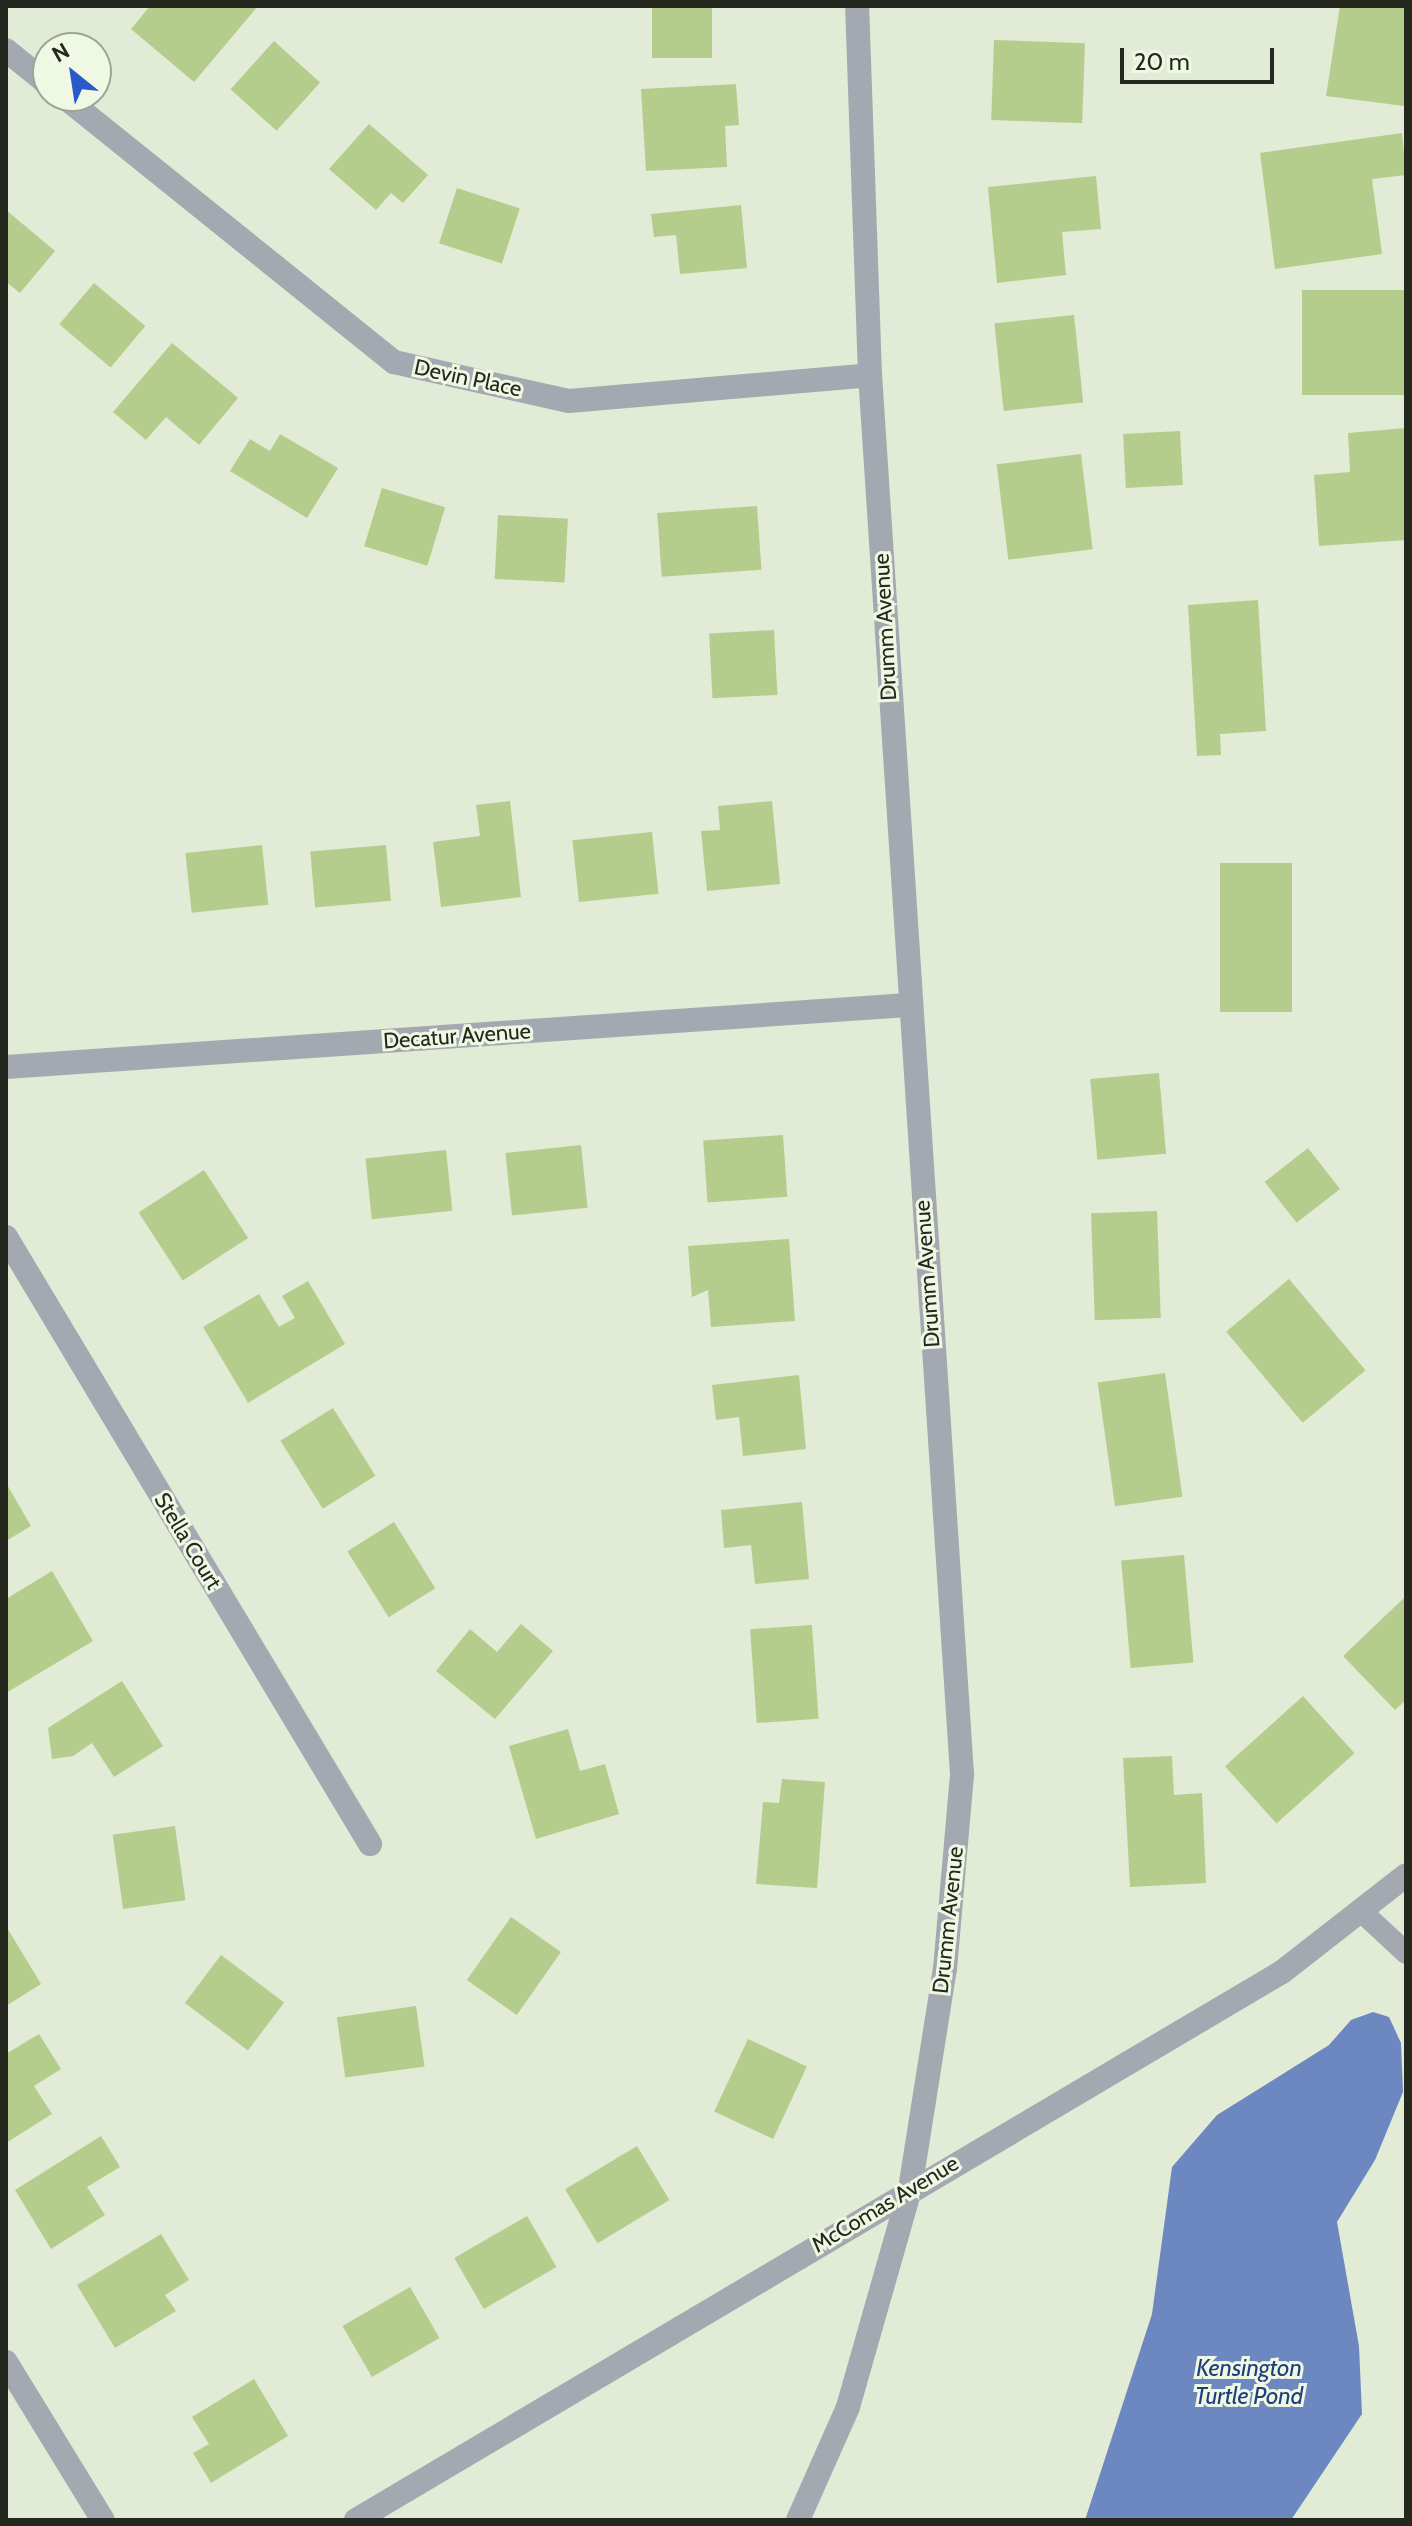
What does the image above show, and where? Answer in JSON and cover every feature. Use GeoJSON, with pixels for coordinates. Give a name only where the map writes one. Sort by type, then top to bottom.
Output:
{"type":"FeatureCollection","features":[{"type":"Feature","properties":{"kind":"street","name":"Drumm Avenue"},"geometry":{"type":"LineString","coordinates":[[798,2520],[848,2407],[910,2189],[945,1969],[962,1774],[908,1005],[870,375],[857,6]]}},
{"type":"Feature","properties":{"kind":"street"},"geometry":{"type":"LineString","coordinates":[[6,50],[32,71]]}},
{"type":"Feature","properties":{"kind":"street","name":"Devin Place"},"geometry":{"type":"LineString","coordinates":[[83,112],[394,362],[569,401],[870,375]]}},
{"type":"Feature","properties":{"kind":"street","name":"Decatur Avenue"},"geometry":{"type":"LineString","coordinates":[[6,1067],[908,1005]]}},
{"type":"Feature","properties":{"kind":"street","name":"Stella Court"},"geometry":{"type":"LineString","coordinates":[[6,1237],[370,1844]]}},
{"type":"Feature","properties":{"kind":"street","name":"McComas Avenue"},"geometry":{"type":"LineString","coordinates":[[356,2520],[910,2189],[1282,1972],[1406,1875]]}},
{"type":"Feature","properties":{"kind":"street"},"geometry":{"type":"LineString","coordinates":[[6,2362],[103,2520]]}},
{"type":"Feature","properties":{"kind":"lane"},"geometry":{"type":"LineString","coordinates":[[1361,1911],[1406,1953]]}},
{"type":"Feature","properties":{"kind":"water","name":"Kensington Turtle Pond"},"geometry":{"type":"Polygon","coordinates":[[[1373,2012],[1389,2017],[1401,2043],[1403,2092],[1375,2160],[1337,2222],[1359,2346],[1362,2414],[1291,2520],[1085,2520],[1152,2314],[1172,2167],[1217,2115],[1329,2045],[1351,2020],[1373,2012]]]}},
{"type":"Feature","properties":{"kind":"building"},"geometry":{"type":"Polygon","coordinates":[[[150,6],[258,6],[194,82],[131,29],[150,6]]]}},
{"type":"Feature","properties":{"kind":"building"},"geometry":{"type":"Polygon","coordinates":[[[652,6],[712,6],[712,58],[652,58],[652,6]]]}},
{"type":"Feature","properties":{"kind":"building"},"geometry":{"type":"Polygon","coordinates":[[[1340,6],[1406,6],[1404,106],[1326,96],[1340,6]]]}},
{"type":"Feature","properties":{"kind":"building"},"geometry":{"type":"Polygon","coordinates":[[[994,40],[1085,43],[1082,123],[991,120],[994,40]]]}},
{"type":"Feature","properties":{"kind":"building"},"geometry":{"type":"Polygon","coordinates":[[[274,41],[320,82],[277,131],[231,89],[274,41]]]}},
{"type":"Feature","properties":{"kind":"building"},"geometry":{"type":"Polygon","coordinates":[[[736,84],[739,125],[725,126],[727,167],[646,171],[641,89],[736,84]]]}},
{"type":"Feature","properties":{"kind":"building"},"geometry":{"type":"Polygon","coordinates":[[[369,124],[428,175],[403,203],[391,193],[376,210],[329,169],[369,124]]]}},
{"type":"Feature","properties":{"kind":"building"},"geometry":{"type":"Polygon","coordinates":[[[1402,133],[1406,175],[1372,179],[1382,254],[1275,269],[1260,153],[1402,133]]]}},
{"type":"Feature","properties":{"kind":"building"},"geometry":{"type":"Polygon","coordinates":[[[1096,176],[1101,229],[1062,232],[1066,275],[997,283],[988,187],[1096,176]]]}},
{"type":"Feature","properties":{"kind":"building"},"geometry":{"type":"Polygon","coordinates":[[[457,188],[520,208],[502,264],[439,243],[457,188]]]}},
{"type":"Feature","properties":{"kind":"building"},"geometry":{"type":"Polygon","coordinates":[[[741,205],[747,268],[680,274],[676,235],[654,237],[651,214],[741,205]]]}},
{"type":"Feature","properties":{"kind":"building"},"geometry":{"type":"Polygon","coordinates":[[[6,210],[55,251],[20,293],[6,282],[6,210]]]}},
{"type":"Feature","properties":{"kind":"building"},"geometry":{"type":"Polygon","coordinates":[[[94,283],[145,326],[111,367],[59,324],[94,283]]]}},
{"type":"Feature","properties":{"kind":"building"},"geometry":{"type":"Polygon","coordinates":[[[1302,290],[1406,290],[1406,395],[1302,395],[1302,290]]]}},
{"type":"Feature","properties":{"kind":"building"},"geometry":{"type":"Polygon","coordinates":[[[1074,315],[1083,403],[1004,411],[994,323],[1074,315]]]}},
{"type":"Feature","properties":{"kind":"building"},"geometry":{"type":"Polygon","coordinates":[[[172,343],[238,398],[199,445],[166,417],[146,440],[113,412],[172,343]]]}},
{"type":"Feature","properties":{"kind":"building"},"geometry":{"type":"Polygon","coordinates":[[[1406,428],[1406,540],[1319,546],[1314,475],[1350,472],[1348,433],[1406,428]]]}},
{"type":"Feature","properties":{"kind":"building"},"geometry":{"type":"Polygon","coordinates":[[[1180,431],[1183,485],[1126,488],[1123,434],[1180,431]]]}},
{"type":"Feature","properties":{"kind":"building"},"geometry":{"type":"Polygon","coordinates":[[[280,434],[338,468],[307,518],[230,471],[250,439],[270,451],[280,434]]]}},
{"type":"Feature","properties":{"kind":"building"},"geometry":{"type":"Polygon","coordinates":[[[1081,454],[1093,549],[1008,560],[997,464],[1081,454]]]}},
{"type":"Feature","properties":{"kind":"building"},"geometry":{"type":"Polygon","coordinates":[[[382,488],[445,507],[427,566],[364,546],[382,488]]]}},
{"type":"Feature","properties":{"kind":"building"},"geometry":{"type":"Polygon","coordinates":[[[757,506],[761,570],[662,577],[657,513],[757,506]]]}},
{"type":"Feature","properties":{"kind":"building"},"geometry":{"type":"Polygon","coordinates":[[[498,515],[568,519],[565,583],[495,579],[498,515]]]}},
{"type":"Feature","properties":{"kind":"building"},"geometry":{"type":"Polygon","coordinates":[[[1258,600],[1266,731],[1220,734],[1221,755],[1197,756],[1188,605],[1258,600]]]}},
{"type":"Feature","properties":{"kind":"building"},"geometry":{"type":"Polygon","coordinates":[[[774,630],[777,695],[712,698],[709,633],[774,630]]]}},
{"type":"Feature","properties":{"kind":"building"},"geometry":{"type":"Polygon","coordinates":[[[510,801],[521,897],[441,907],[433,842],[480,836],[476,805],[510,801]]]}},
{"type":"Feature","properties":{"kind":"building"},"geometry":{"type":"Polygon","coordinates":[[[772,801],[780,884],[707,891],[701,831],[720,830],[718,806],[772,801]]]}},
{"type":"Feature","properties":{"kind":"building"},"geometry":{"type":"Polygon","coordinates":[[[652,832],[658,894],[579,902],[572,840],[652,832]]]}},
{"type":"Feature","properties":{"kind":"building"},"geometry":{"type":"Polygon","coordinates":[[[262,845],[268,905],[192,913],[185,853],[262,845]]]}},
{"type":"Feature","properties":{"kind":"building"},"geometry":{"type":"Polygon","coordinates":[[[386,845],[391,901],[315,907],[310,852],[386,845]]]}},
{"type":"Feature","properties":{"kind":"building"},"geometry":{"type":"Polygon","coordinates":[[[1220,863],[1292,863],[1292,1012],[1220,1012],[1220,863]]]}},
{"type":"Feature","properties":{"kind":"building"},"geometry":{"type":"Polygon","coordinates":[[[1159,1073],[1166,1154],[1097,1160],[1090,1079],[1159,1073]]]}},
{"type":"Feature","properties":{"kind":"building"},"geometry":{"type":"Polygon","coordinates":[[[783,1135],[787,1197],[708,1202],[703,1141],[783,1135]]]}},
{"type":"Feature","properties":{"kind":"building"},"geometry":{"type":"Polygon","coordinates":[[[581,1145],[588,1208],[512,1216],[505,1153],[581,1145]]]}},
{"type":"Feature","properties":{"kind":"building"},"geometry":{"type":"Polygon","coordinates":[[[1308,1148],[1340,1189],[1297,1223],[1265,1182],[1308,1148]]]}},
{"type":"Feature","properties":{"kind":"building"},"geometry":{"type":"Polygon","coordinates":[[[446,1150],[452,1211],[372,1219],[365,1158],[446,1150]]]}},
{"type":"Feature","properties":{"kind":"building"},"geometry":{"type":"Polygon","coordinates":[[[204,1170],[248,1238],[183,1280],[139,1212],[204,1170]]]}},
{"type":"Feature","properties":{"kind":"building"},"geometry":{"type":"Polygon","coordinates":[[[1157,1211],[1161,1318],[1095,1320],[1091,1213],[1157,1211]]]}},
{"type":"Feature","properties":{"kind":"building"},"geometry":{"type":"Polygon","coordinates":[[[789,1239],[795,1321],[711,1327],[708,1290],[692,1297],[688,1246],[789,1239]]]}},
{"type":"Feature","properties":{"kind":"building"},"geometry":{"type":"Polygon","coordinates":[[[1289,1279],[1365,1370],[1303,1423],[1226,1332],[1289,1279]]]}},
{"type":"Feature","properties":{"kind":"building"},"geometry":{"type":"Polygon","coordinates":[[[308,1281],[345,1344],[248,1403],[203,1327],[259,1294],[279,1327],[295,1318],[282,1296],[308,1281]]]}},
{"type":"Feature","properties":{"kind":"building"},"geometry":{"type":"Polygon","coordinates":[[[1165,1373],[1182,1497],[1115,1506],[1098,1382],[1165,1373]]]}},
{"type":"Feature","properties":{"kind":"building"},"geometry":{"type":"Polygon","coordinates":[[[799,1375],[806,1449],[743,1456],[739,1417],[716,1420],[712,1385],[799,1375]]]}},
{"type":"Feature","properties":{"kind":"building"},"geometry":{"type":"Polygon","coordinates":[[[333,1408],[375,1476],[323,1509],[280,1441],[333,1408]]]}},
{"type":"Feature","properties":{"kind":"building"},"geometry":{"type":"Polygon","coordinates":[[[6,1483],[31,1526],[6,1541],[6,1483]]]}},
{"type":"Feature","properties":{"kind":"building"},"geometry":{"type":"Polygon","coordinates":[[[802,1502],[809,1579],[755,1584],[751,1545],[724,1548],[721,1510],[802,1502]]]}},
{"type":"Feature","properties":{"kind":"building"},"geometry":{"type":"Polygon","coordinates":[[[394,1522],[435,1588],[389,1617],[347,1551],[394,1522]]]}},
{"type":"Feature","properties":{"kind":"building"},"geometry":{"type":"Polygon","coordinates":[[[1184,1555],[1193,1663],[1131,1668],[1121,1560],[1184,1555]]]}},
{"type":"Feature","properties":{"kind":"building"},"geometry":{"type":"Polygon","coordinates":[[[52,1571],[93,1641],[6,1693],[6,1599],[52,1571]]]}},
{"type":"Feature","properties":{"kind":"building"},"geometry":{"type":"Polygon","coordinates":[[[1406,1596],[1406,1700],[1395,1710],[1343,1656],[1406,1596]]]}},
{"type":"Feature","properties":{"kind":"building"},"geometry":{"type":"Polygon","coordinates":[[[521,1624],[553,1651],[495,1719],[436,1671],[470,1629],[497,1652],[521,1624]]]}},
{"type":"Feature","properties":{"kind":"building"},"geometry":{"type":"Polygon","coordinates":[[[812,1625],[819,1719],[757,1723],[750,1629],[812,1625]]]}},
{"type":"Feature","properties":{"kind":"building"},"geometry":{"type":"Polygon","coordinates":[[[122,1681],[163,1746],[114,1777],[92,1743],[73,1756],[52,1759],[48,1728],[122,1681]]]}},
{"type":"Feature","properties":{"kind":"building"},"geometry":{"type":"Polygon","coordinates":[[[1303,1696],[1355,1753],[1276,1823],[1225,1766],[1303,1696]]]}},
{"type":"Feature","properties":{"kind":"building"},"geometry":{"type":"Polygon","coordinates":[[[568,1729],[580,1771],[605,1764],[619,1814],[536,1839],[509,1746],[568,1729]]]}},
{"type":"Feature","properties":{"kind":"building"},"geometry":{"type":"Polygon","coordinates":[[[1172,1756],[1174,1795],[1202,1793],[1206,1883],[1130,1887],[1123,1758],[1172,1756]]]}},
{"type":"Feature","properties":{"kind":"building"},"geometry":{"type":"Polygon","coordinates":[[[782,1779],[825,1782],[817,1888],[756,1884],[763,1802],[779,1803],[782,1779]]]}},
{"type":"Feature","properties":{"kind":"building"},"geometry":{"type":"Polygon","coordinates":[[[175,1826],[185,1900],[123,1909],[113,1835],[175,1826]]]}},
{"type":"Feature","properties":{"kind":"building"},"geometry":{"type":"Polygon","coordinates":[[[511,1917],[561,1952],[517,2015],[467,1980],[511,1917]]]}},
{"type":"Feature","properties":{"kind":"building"},"geometry":{"type":"Polygon","coordinates":[[[6,1926],[41,1984],[6,2006],[6,1926]]]}},
{"type":"Feature","properties":{"kind":"building"},"geometry":{"type":"Polygon","coordinates":[[[221,1955],[284,2003],[248,2050],[185,2003],[221,1955]]]}},
{"type":"Feature","properties":{"kind":"building"},"geometry":{"type":"Polygon","coordinates":[[[416,2006],[424,2066],[345,2078],[337,2017],[416,2006]]]}},
{"type":"Feature","properties":{"kind":"building"},"geometry":{"type":"Polygon","coordinates":[[[39,2034],[61,2069],[34,2086],[52,2114],[6,2143],[6,2054],[39,2034]]]}},
{"type":"Feature","properties":{"kind":"building"},"geometry":{"type":"Polygon","coordinates":[[[748,2039],[807,2066],[773,2139],[714,2112],[748,2039]]]}},
{"type":"Feature","properties":{"kind":"building"},"geometry":{"type":"Polygon","coordinates":[[[101,2136],[120,2167],[87,2187],[105,2215],[51,2249],[15,2190],[101,2136]]]}},
{"type":"Feature","properties":{"kind":"building"},"geometry":{"type":"Polygon","coordinates":[[[637,2146],[669,2200],[597,2243],[565,2189],[637,2146]]]}},
{"type":"Feature","properties":{"kind":"building"},"geometry":{"type":"Polygon","coordinates":[[[527,2216],[556,2267],[484,2309],[454,2258],[527,2216]]]}},
{"type":"Feature","properties":{"kind":"building"},"geometry":{"type":"Polygon","coordinates":[[[161,2234],[189,2280],[165,2295],[176,2311],[115,2348],[77,2285],[161,2234]]]}},
{"type":"Feature","properties":{"kind":"building"},"geometry":{"type":"Polygon","coordinates":[[[410,2287],[440,2338],[372,2377],[342,2326],[410,2287]]]}},
{"type":"Feature","properties":{"kind":"building"},"geometry":{"type":"Polygon","coordinates":[[[254,2379],[288,2436],[211,2483],[193,2453],[209,2444],[192,2417],[254,2379]]]}}]}
